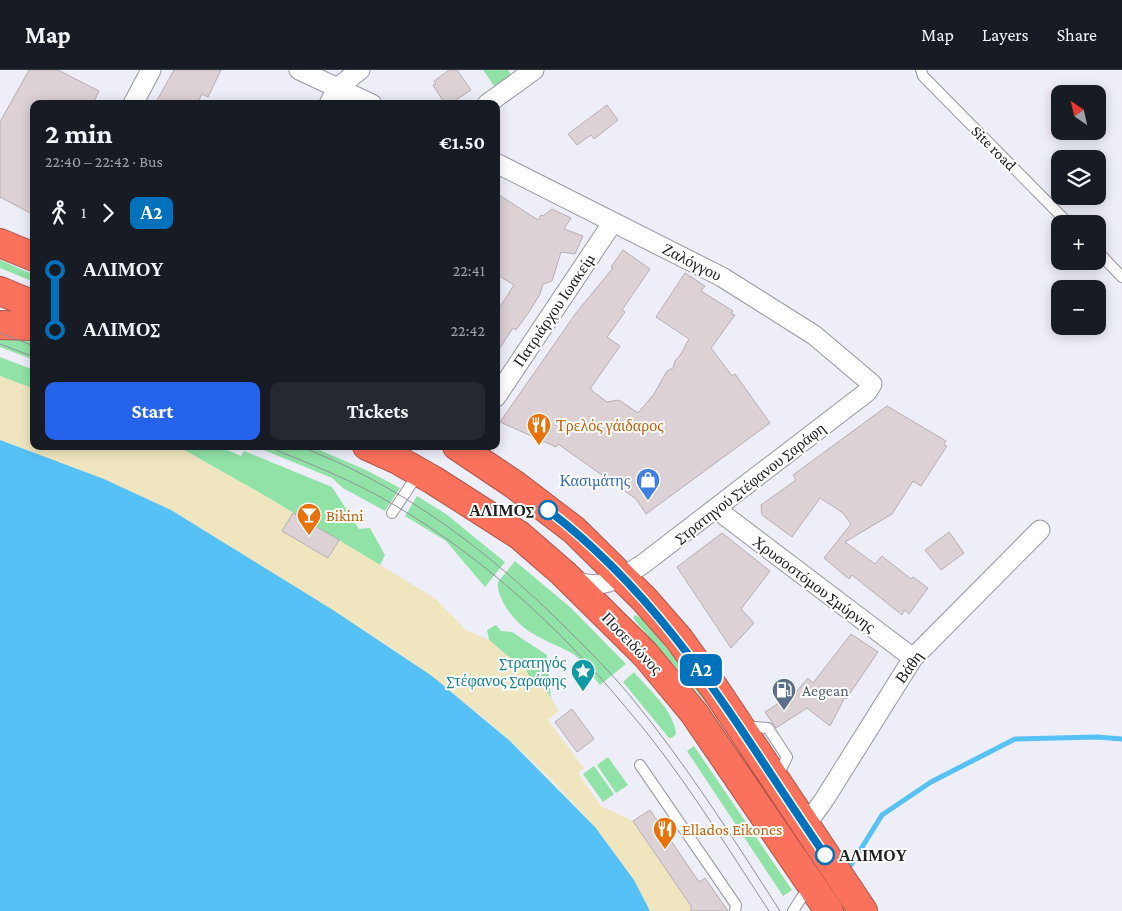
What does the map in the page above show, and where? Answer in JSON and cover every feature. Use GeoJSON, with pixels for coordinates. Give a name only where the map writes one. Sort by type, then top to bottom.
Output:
{"type":"FeatureCollection","features":[{"type":"Feature","properties":{"kind":"highway"},"geometry":{"type":"LineString","coordinates":[[0,243],[30,255]]}},
{"type":"Feature","properties":{"kind":"highway"},"geometry":{"type":"LineString","coordinates":[[0,291],[30,303]]}},
{"type":"Feature","properties":{"kind":"highway"},"geometry":{"type":"LineString","coordinates":[[0,325],[30,326]]}},
{"type":"Feature","properties":{"kind":"highway","name":"Ποσειδώνος"},"geometry":{"type":"LineString","coordinates":[[375,450],[419,471],[519,535],[563,573],[645,654],[694,713],[829,911]]}},
{"type":"Feature","properties":{"kind":"highway"},"geometry":{"type":"LineString","coordinates":[[464,450],[515,485],[574,530],[623,577],[679,639],[863,911]]}},
{"type":"Feature","properties":{"kind":"street"},"geometry":{"type":"LineString","coordinates":[[135,100],[151,70]]}},
{"type":"Feature","properties":{"kind":"street"},"geometry":{"type":"LineString","coordinates":[[299,70],[333,96],[352,100]]}},
{"type":"Feature","properties":{"kind":"street"},"geometry":{"type":"LineString","coordinates":[[333,96],[360,70]]}},
{"type":"Feature","properties":{"kind":"street"},"geometry":{"type":"LineString","coordinates":[[493,100],[534,70]]}},
{"type":"Feature","properties":{"kind":"street","name":"Ζαλόγγου"},"geometry":{"type":"LineString","coordinates":[[500,165],[722,277],[814,335],[872,384]]}},
{"type":"Feature","properties":{"kind":"street","name":"Πατριάρχου Ιωακείμ"},"geometry":{"type":"LineString","coordinates":[[500,391],[613,222]]}},
{"type":"Feature","properties":{"kind":"street","name":"Στρατηγού Στέφανου Σαράφη"},"geometry":{"type":"LineString","coordinates":[[563,573],[575,581],[597,585],[623,577],[716,509],[867,392],[872,384]]}},
{"type":"Feature","properties":{"kind":"street","name":"Χρυσοστόμου Σμύρνης"},"geometry":{"type":"LineString","coordinates":[[716,509],[913,658]]}},
{"type":"Feature","properties":{"kind":"street","name":"Βάθη"},"geometry":{"type":"LineString","coordinates":[[805,826],[824,800],[913,658],[1040,530]]}},
{"type":"Feature","properties":{"kind":"lane","name":"Site road"},"geometry":{"type":"LineString","coordinates":[[921,70],[923,76],[1060,215]]}},
{"type":"Feature","properties":{"kind":"lane"},"geometry":{"type":"LineString","coordinates":[[1106,260],[1122,277]]}},
{"type":"Feature","properties":{"kind":"lane"},"geometry":{"type":"LineString","coordinates":[[392,513],[419,471]]}},
{"type":"Feature","properties":{"kind":"lane"},"geometry":{"type":"LineString","coordinates":[[640,764],[736,905],[735,911]]}},
{"type":"Feature","properties":{"kind":"lane"},"geometry":{"type":"LineString","coordinates":[[793,911],[802,897]]}},
{"type":"Feature","properties":{"kind":"green space"},"geometry":{"type":"Polygon","coordinates":[[[483,70],[508,70],[512,76],[495,87],[483,70]]]}},
{"type":"Feature","properties":{"kind":"green space"},"geometry":{"type":"Polygon","coordinates":[[[0,260],[30,273],[30,280],[0,268],[0,260]]]}},
{"type":"Feature","properties":{"kind":"green space"},"geometry":{"type":"Polygon","coordinates":[[[13,335],[30,341],[30,358],[0,347],[0,339],[13,335]]]}},
{"type":"Feature","properties":{"kind":"green space"},"geometry":{"type":"Polygon","coordinates":[[[0,357],[30,368],[30,387],[0,376],[0,357]]]}},
{"type":"Feature","properties":{"kind":"green space"},"geometry":{"type":"Polygon","coordinates":[[[184,450],[227,450],[241,456],[244,451],[332,487],[359,529],[370,528],[385,555],[380,565],[184,450]]]}},
{"type":"Feature","properties":{"kind":"green space"},"geometry":{"type":"Polygon","coordinates":[[[264,450],[319,450],[364,469],[400,488],[385,511],[343,488],[332,478],[264,450]]]}},
{"type":"Feature","properties":{"kind":"green space"},"geometry":{"type":"Polygon","coordinates":[[[417,496],[446,514],[505,562],[485,587],[446,541],[405,516],[417,496]]]}},
{"type":"Feature","properties":{"kind":"green space"},"geometry":{"type":"Polygon","coordinates":[[[515,561],[571,608],[626,664],[600,685],[576,656],[542,639],[518,622],[504,604],[498,585],[498,582],[515,561]]]}},
{"type":"Feature","properties":{"kind":"green space"},"geometry":{"type":"Polygon","coordinates":[[[635,615],[641,618],[692,678],[718,716],[637,623],[633,617],[635,615]]]}},
{"type":"Feature","properties":{"kind":"green space"},"geometry":{"type":"Polygon","coordinates":[[[496,625],[501,631],[512,632],[547,655],[551,698],[540,681],[530,678],[525,668],[516,663],[489,640],[487,630],[496,625]]]}},
{"type":"Feature","properties":{"kind":"green space"},"geometry":{"type":"Polygon","coordinates":[[[634,672],[660,701],[671,717],[676,734],[672,738],[669,738],[623,682],[634,672]]]}},
{"type":"Feature","properties":{"kind":"green space"},"geometry":{"type":"Polygon","coordinates":[[[694,746],[792,890],[783,896],[687,751],[694,746]]]}},
{"type":"Feature","properties":{"kind":"green space"},"geometry":{"type":"Polygon","coordinates":[[[608,757],[628,785],[616,793],[597,765],[608,757]]]}},
{"type":"Feature","properties":{"kind":"green space"},"geometry":{"type":"Polygon","coordinates":[[[594,766],[614,794],[603,802],[583,774],[594,766]]]}},
{"type":"Feature","properties":{"kind":"sand"},"geometry":{"type":"Polygon","coordinates":[[[0,376],[30,387],[30,450],[184,450],[267,497],[435,598],[466,630],[489,640],[516,663],[525,668],[530,678],[540,681],[559,711],[548,720],[584,768],[578,773],[601,806],[633,821],[691,906],[691,911],[650,911],[629,874],[603,838],[573,802],[540,768],[469,706],[399,653],[171,510],[104,479],[0,440],[0,376]]]}},
{"type":"Feature","properties":{"kind":"water"},"geometry":{"type":"Polygon","coordinates":[[[0,440],[104,479],[171,510],[333,610],[432,676],[510,741],[595,827],[634,880],[650,911],[0,911],[0,440]]]}},
{"type":"Feature","properties":{"kind":"building"},"geometry":{"type":"Polygon","coordinates":[[[29,70],[58,70],[99,91],[95,100],[30,100],[30,213],[0,197],[0,122],[29,70]]]}},
{"type":"Feature","properties":{"kind":"building"},"geometry":{"type":"Polygon","coordinates":[[[174,70],[221,70],[208,97],[202,94],[199,100],[157,100],[174,70]]]}},
{"type":"Feature","properties":{"kind":"building"},"geometry":{"type":"Polygon","coordinates":[[[449,70],[457,70],[471,90],[456,100],[442,100],[433,85],[436,84],[434,81],[449,70]]]}},
{"type":"Feature","properties":{"kind":"building"},"geometry":{"type":"Polygon","coordinates":[[[607,105],[618,120],[594,139],[591,135],[577,145],[568,134],[607,105]]]}},
{"type":"Feature","properties":{"kind":"building"},"geometry":{"type":"Polygon","coordinates":[[[500,196],[538,220],[541,215],[543,216],[552,209],[571,218],[564,229],[583,236],[575,254],[561,252],[552,281],[543,284],[540,294],[529,312],[516,330],[513,328],[500,348],[500,307],[514,285],[500,276],[500,196]]]}},
{"type":"Feature","properties":{"kind":"building"},"geometry":{"type":"Polygon","coordinates":[[[623,250],[650,269],[622,310],[625,312],[607,337],[620,346],[590,389],[607,402],[619,400],[638,413],[654,394],[667,371],[673,368],[675,361],[689,339],[656,317],[685,273],[705,286],[701,291],[733,311],[731,314],[735,315],[711,348],[732,376],[735,374],[770,423],[646,514],[636,499],[558,444],[556,447],[500,422],[576,313],[613,268],[611,267],[623,250]]]}},
{"type":"Feature","properties":{"kind":"building"},"geometry":{"type":"Polygon","coordinates":[[[887,406],[946,441],[944,445],[947,446],[921,486],[913,481],[892,514],[845,542],[875,564],[882,556],[911,579],[913,577],[928,588],[909,614],[904,610],[902,615],[852,575],[849,579],[824,558],[851,524],[843,513],[820,498],[792,537],[762,515],[761,505],[796,480],[793,475],[887,406]]]}},
{"type":"Feature","properties":{"kind":"building"},"geometry":{"type":"Polygon","coordinates":[[[293,513],[339,540],[328,558],[282,531],[293,513]]]}},
{"type":"Feature","properties":{"kind":"building"},"geometry":{"type":"Polygon","coordinates":[[[949,532],[964,553],[941,570],[925,550],[949,532]]]}},
{"type":"Feature","properties":{"kind":"building"},"geometry":{"type":"Polygon","coordinates":[[[722,533],[770,571],[741,609],[754,623],[731,648],[677,567],[722,533]]]}},
{"type":"Feature","properties":{"kind":"building"},"geometry":{"type":"Polygon","coordinates":[[[851,634],[878,652],[846,699],[845,697],[830,726],[807,708],[776,728],[765,712],[796,692],[808,678],[813,683],[851,634]]]}},
{"type":"Feature","properties":{"kind":"building"},"geometry":{"type":"Polygon","coordinates":[[[572,709],[594,739],[577,752],[555,722],[572,709]]]}},
{"type":"Feature","properties":{"kind":"building","name":"Ellados Eikones"},"geometry":{"type":"Polygon","coordinates":[[[650,810],[699,882],[705,878],[728,911],[691,911],[691,906],[633,821],[650,810]]]}},
{"type":"Feature","properties":{"kind":"waterway"},"geometry":{"type":"LineString","coordinates":[[851,865],[882,815],[931,782],[1015,739],[1097,737],[1122,739]]}},
{"type":"Feature","properties":{"kind":"tram line"},"geometry":{"type":"LineString","coordinates":[[0,333],[30,344]]}},
{"type":"Feature","properties":{"kind":"tram line"},"geometry":{"type":"LineString","coordinates":[[0,344],[30,355]]}},
{"type":"Feature","properties":{"kind":"tram line"},"geometry":{"type":"LineString","coordinates":[[276,450],[348,481],[380,497],[428,526],[489,571],[546,621],[598,675],[663,753],[769,911]]}},
{"type":"Feature","properties":{"kind":"tram line"},"geometry":{"type":"LineString","coordinates":[[309,450],[336,461],[371,479],[405,498],[438,520],[500,567],[558,620],[631,697],[671,748],[780,911]]}},
{"type":"Feature","properties":{"kind":"bus line","name":"Α2"},"geometry":{"type":"LineString","coordinates":[[548,510],[596,549],[679,639],[715,689],[825,855]]}},
{"type":"Feature","properties":{"kind":"place","name":"Τρελός γάιδαρος"},"geometry":{"type":"Point","coordinates":[539,446]}},
{"type":"Feature","properties":{"kind":"place","name":"Κασιμάτης"},"geometry":{"type":"Point","coordinates":[648,501]}},
{"type":"Feature","properties":{"kind":"place","name":"ΑΛΙΜΟΣ"},"geometry":{"type":"Point","coordinates":[548,510]}},
{"type":"Feature","properties":{"kind":"place","name":"Bikini"},"geometry":{"type":"Point","coordinates":[309,536]}},
{"type":"Feature","properties":{"kind":"place","name":"Στρατηγός Στέφανος Σαράφης"},"geometry":{"type":"Point","coordinates":[583,692]}},
{"type":"Feature","properties":{"kind":"place","name":"Aegean"},"geometry":{"type":"Point","coordinates":[784,711]}},
{"type":"Feature","properties":{"kind":"place","name":"Ellados Eikones"},"geometry":{"type":"Point","coordinates":[665,850]}},
{"type":"Feature","properties":{"kind":"place","name":"ΑΛΙΜΟΥ"},"geometry":{"type":"Point","coordinates":[825,855]}}]}
